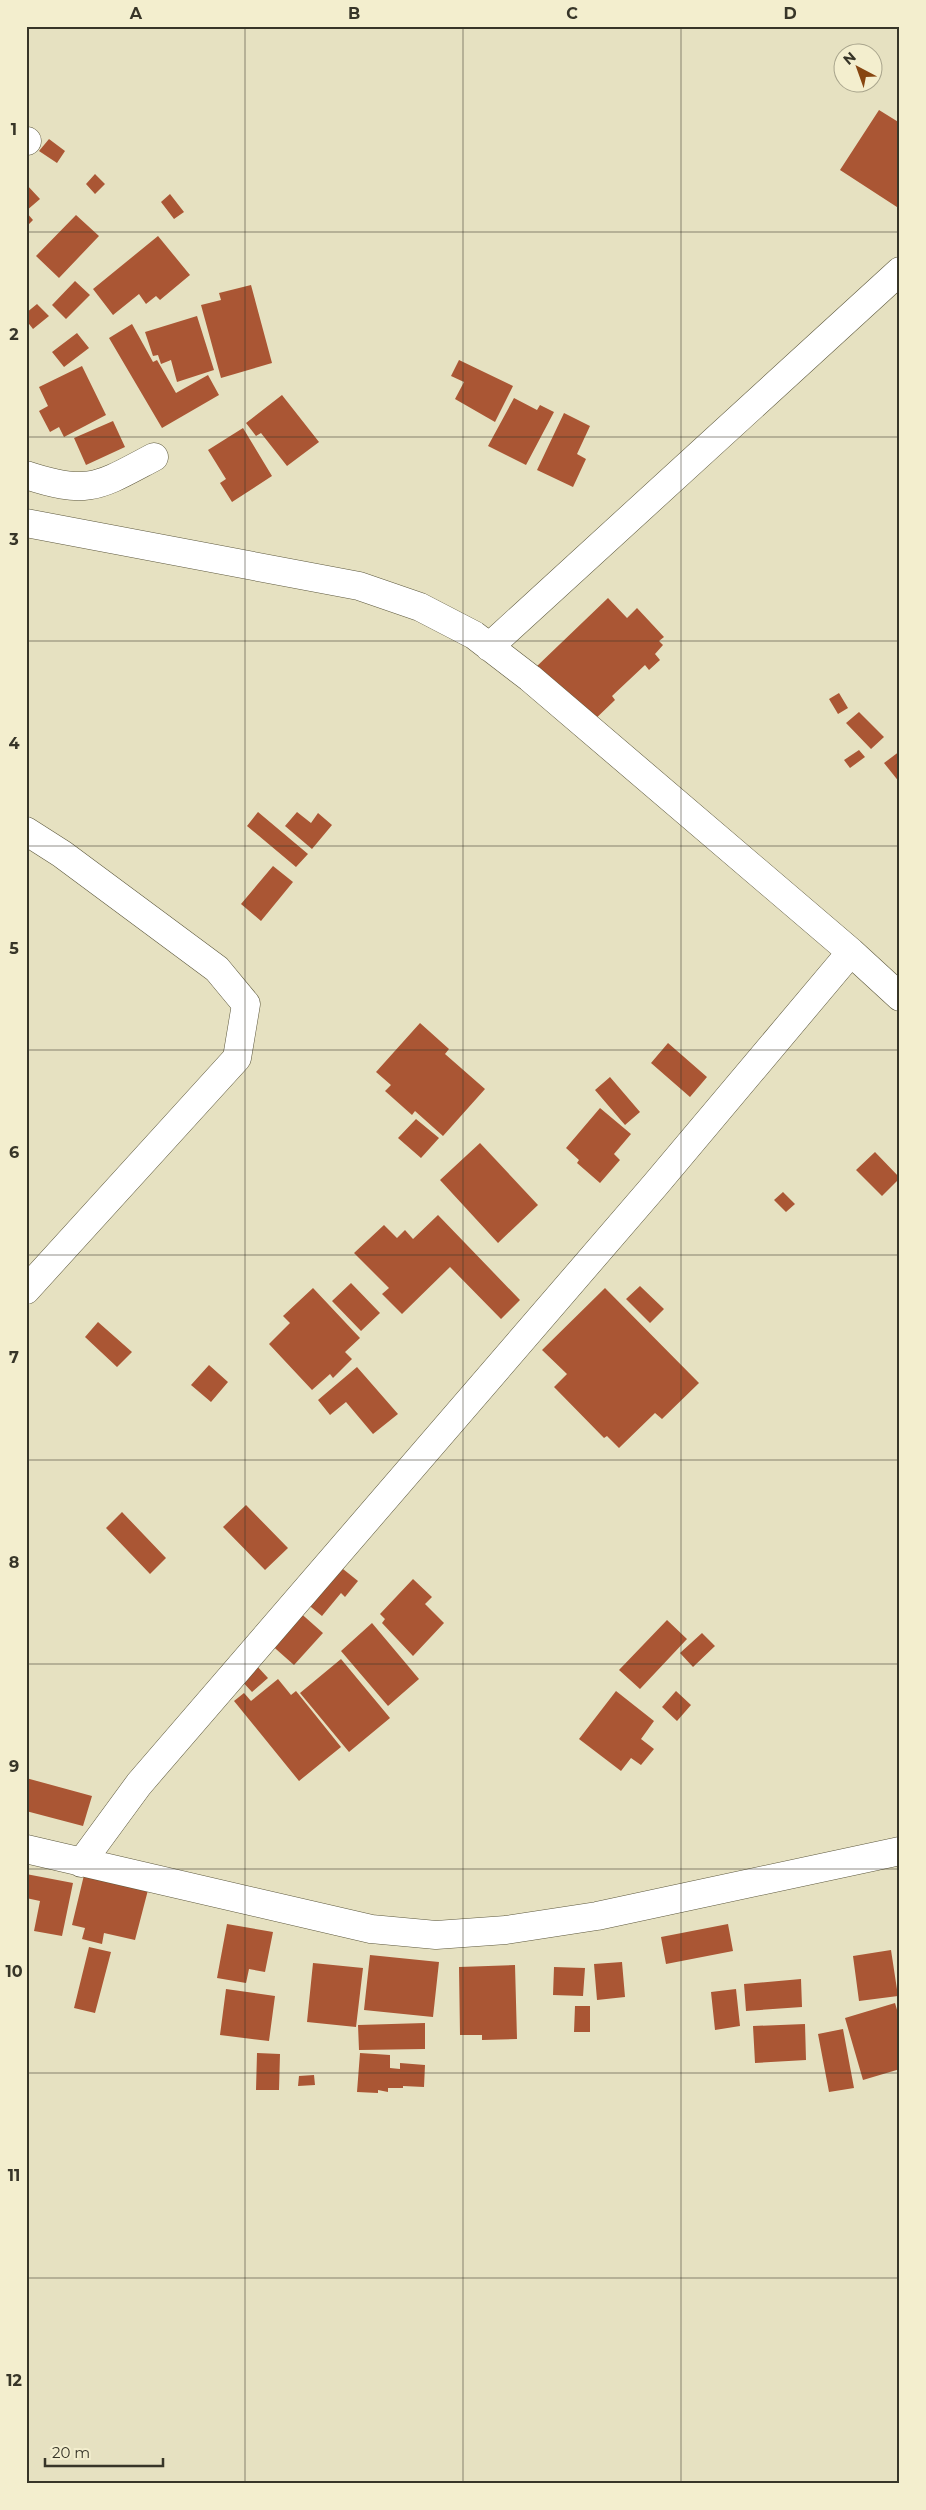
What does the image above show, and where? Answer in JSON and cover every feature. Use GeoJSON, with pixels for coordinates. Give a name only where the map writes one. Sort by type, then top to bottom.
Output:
{"type":"FeatureCollection","features":[{"type":"Feature","properties":{"kind":"street"},"geometry":{"type":"LineString","coordinates":[[489,647],[900,271]]}},
{"type":"Feature","properties":{"kind":"street"},"geometry":{"type":"LineString","coordinates":[[26,475],[76,488],[102,484],[154,457]]}},
{"type":"Feature","properties":{"kind":"street"},"geometry":{"type":"LineString","coordinates":[[26,523],[359,586],[420,607],[474,635],[530,678],[900,997]]}},
{"type":"Feature","properties":{"kind":"street"},"geometry":{"type":"LineString","coordinates":[[26,831],[62,854],[217,970],[246,1004],[237,1058],[26,1290]]}},
{"type":"Feature","properties":{"kind":"street"},"geometry":{"type":"LineString","coordinates":[[81,1863],[139,1784],[650,1191],[850,952]]}},
{"type":"Feature","properties":{"kind":"street"},"geometry":{"type":"LineString","coordinates":[[26,1850],[371,1929],[436,1935],[506,1930],[597,1916],[900,1851]]}},
{"type":"Feature","properties":{"kind":"building"},"geometry":{"type":"Polygon","coordinates":[[[879,110],[900,123],[900,209],[840,170],[879,110]]]}},
{"type":"Feature","properties":{"kind":"building"},"geometry":{"type":"Polygon","coordinates":[[[49,139],[65,151],[57,163],[39,151],[49,139]]]}},
{"type":"Feature","properties":{"kind":"building"},"geometry":{"type":"Polygon","coordinates":[[[95,174],[105,184],[95,194],[86,184],[95,174]]]}},
{"type":"Feature","properties":{"kind":"building"},"geometry":{"type":"Polygon","coordinates":[[[26,184],[40,199],[26,211],[26,184]]]}},
{"type":"Feature","properties":{"kind":"building"},"geometry":{"type":"Polygon","coordinates":[[[170,194],[184,212],[174,219],[161,202],[170,194]]]}},
{"type":"Feature","properties":{"kind":"building"},"geometry":{"type":"Polygon","coordinates":[[[26,212],[33,220],[26,227],[26,212]]]}},
{"type":"Feature","properties":{"kind":"building"},"geometry":{"type":"Polygon","coordinates":[[[76,215],[99,236],[59,278],[36,256],[76,215]]]}},
{"type":"Feature","properties":{"kind":"building"},"geometry":{"type":"Polygon","coordinates":[[[158,236],[190,275],[160,300],[156,296],[146,304],[139,294],[113,315],[93,289],[158,236]]]}},
{"type":"Feature","properties":{"kind":"building"},"geometry":{"type":"Polygon","coordinates":[[[75,281],[90,295],[66,319],[52,305],[75,281]]]}},
{"type":"Feature","properties":{"kind":"building"},"geometry":{"type":"Polygon","coordinates":[[[251,285],[272,363],[221,378],[201,305],[221,300],[219,293],[251,285]]]}},
{"type":"Feature","properties":{"kind":"building"},"geometry":{"type":"Polygon","coordinates":[[[37,304],[49,316],[33,329],[26,320],[26,313],[37,304]]]}},
{"type":"Feature","properties":{"kind":"building"},"geometry":{"type":"Polygon","coordinates":[[[197,316],[214,370],[177,382],[171,360],[161,364],[158,355],[153,356],[145,332],[197,316]]]}},
{"type":"Feature","properties":{"kind":"building"},"geometry":{"type":"Polygon","coordinates":[[[132,324],[153,362],[157,360],[176,393],[208,375],[219,395],[162,428],[109,338],[132,324]]]}},
{"type":"Feature","properties":{"kind":"building"},"geometry":{"type":"Polygon","coordinates":[[[77,333],[89,348],[64,367],[52,352],[77,333]]]}},
{"type":"Feature","properties":{"kind":"building"},"geometry":{"type":"Polygon","coordinates":[[[459,360],[513,386],[495,422],[455,399],[464,382],[451,376],[459,360]]]}},
{"type":"Feature","properties":{"kind":"building"},"geometry":{"type":"Polygon","coordinates":[[[82,366],[106,415],[64,437],[59,427],[50,432],[39,411],[48,406],[39,387],[82,366]]]}},
{"type":"Feature","properties":{"kind":"building"},"geometry":{"type":"Polygon","coordinates":[[[282,395],[319,442],[287,466],[261,433],[256,436],[246,423],[282,395]]]}},
{"type":"Feature","properties":{"kind":"building"},"geometry":{"type":"Polygon","coordinates":[[[514,398],[537,410],[540,405],[554,412],[526,465],[488,446],[514,398]]]}},
{"type":"Feature","properties":{"kind":"building"},"geometry":{"type":"Polygon","coordinates":[[[564,413],[590,426],[577,454],[586,459],[573,487],[537,470],[564,413]]]}},
{"type":"Feature","properties":{"kind":"building"},"geometry":{"type":"Polygon","coordinates":[[[113,421],[125,447],[86,465],[74,438],[113,421]]]}},
{"type":"Feature","properties":{"kind":"building"},"geometry":{"type":"Polygon","coordinates":[[[243,428],[272,476],[232,502],[220,483],[226,479],[208,450],[243,428]]]}},
{"type":"Feature","properties":{"kind":"building"},"geometry":{"type":"Polygon","coordinates":[[[608,598],[627,618],[637,608],[664,637],[659,641],[663,645],[655,654],[660,660],[649,670],[645,665],[612,696],[615,700],[589,725],[535,668],[608,598]]]}},
{"type":"Feature","properties":{"kind":"building"},"geometry":{"type":"Polygon","coordinates":[[[839,693],[848,708],[838,714],[829,699],[839,693]]]}},
{"type":"Feature","properties":{"kind":"building"},"geometry":{"type":"Polygon","coordinates":[[[859,712],[884,737],[871,749],[846,723],[859,712]]]}},
{"type":"Feature","properties":{"kind":"building"},"geometry":{"type":"Polygon","coordinates":[[[859,750],[865,757],[850,768],[844,760],[859,750]]]}},
{"type":"Feature","properties":{"kind":"building"},"geometry":{"type":"Polygon","coordinates":[[[900,751],[900,783],[884,763],[900,751]]]}},
{"type":"Feature","properties":{"kind":"building"},"geometry":{"type":"Polygon","coordinates":[[[258,812],[308,854],[296,867],[247,826],[258,812]]]}},
{"type":"Feature","properties":{"kind":"building"},"geometry":{"type":"Polygon","coordinates":[[[297,812],[311,823],[318,813],[332,825],[312,849],[285,826],[297,812]]]}},
{"type":"Feature","properties":{"kind":"building"},"geometry":{"type":"Polygon","coordinates":[[[273,866],[293,882],[261,921],[241,904],[273,866]]]}},
{"type":"Feature","properties":{"kind":"building"},"geometry":{"type":"Polygon","coordinates":[[[420,1023],[449,1049],[445,1054],[485,1089],[443,1136],[415,1111],[412,1115],[385,1091],[391,1085],[376,1072],[420,1023]]]}},
{"type":"Feature","properties":{"kind":"building"},"geometry":{"type":"Polygon","coordinates":[[[668,1043],[707,1077],[690,1097],[651,1063],[668,1043]]]}},
{"type":"Feature","properties":{"kind":"building"},"geometry":{"type":"Polygon","coordinates":[[[610,1077],[640,1112],[625,1125],[595,1090],[610,1077]]]}},
{"type":"Feature","properties":{"kind":"building"},"geometry":{"type":"Polygon","coordinates":[[[600,1108],[631,1134],[614,1154],[620,1160],[600,1183],[577,1163],[579,1160],[566,1148],[600,1108]]]}},
{"type":"Feature","properties":{"kind":"building"},"geometry":{"type":"Polygon","coordinates":[[[416,1119],[439,1138],[421,1158],[398,1138],[416,1119]]]}},
{"type":"Feature","properties":{"kind":"building"},"geometry":{"type":"Polygon","coordinates":[[[480,1143],[538,1205],[498,1243],[440,1180],[480,1143]]]}},
{"type":"Feature","properties":{"kind":"building"},"geometry":{"type":"Polygon","coordinates":[[[875,1152],[900,1178],[882,1196],[856,1170],[875,1152]]]}},
{"type":"Feature","properties":{"kind":"building"},"geometry":{"type":"Polygon","coordinates":[[[783,1192],[795,1204],[786,1212],[774,1200],[783,1192]]]}},
{"type":"Feature","properties":{"kind":"building"},"geometry":{"type":"Polygon","coordinates":[[[438,1215],[520,1300],[501,1319],[450,1267],[402,1314],[382,1294],[389,1288],[354,1253],[384,1225],[397,1238],[405,1230],[413,1239],[438,1215]]]}},
{"type":"Feature","properties":{"kind":"building"},"geometry":{"type":"Polygon","coordinates":[[[351,1283],[380,1313],[361,1331],[332,1301],[351,1283]]]}},
{"type":"Feature","properties":{"kind":"building"},"geometry":{"type":"Polygon","coordinates":[[[640,1286],[664,1309],[650,1323],[626,1299],[640,1286]]]}},
{"type":"Feature","properties":{"kind":"building"},"geometry":{"type":"Polygon","coordinates":[[[313,1288],[360,1338],[345,1352],[352,1359],[333,1378],[330,1374],[312,1390],[269,1344],[290,1323],[283,1316],[313,1288]]]}},
{"type":"Feature","properties":{"kind":"building"},"geometry":{"type":"Polygon","coordinates":[[[605,1288],[699,1383],[662,1419],[655,1413],[619,1448],[607,1436],[604,1438],[554,1387],[567,1374],[542,1350],[605,1288]]]}},
{"type":"Feature","properties":{"kind":"building"},"geometry":{"type":"Polygon","coordinates":[[[98,1322],[132,1352],[117,1367],[85,1337],[98,1322]]]}},
{"type":"Feature","properties":{"kind":"building"},"geometry":{"type":"Polygon","coordinates":[[[209,1365],[228,1382],[211,1402],[191,1385],[209,1365]]]}},
{"type":"Feature","properties":{"kind":"building"},"geometry":{"type":"Polygon","coordinates":[[[357,1367],[398,1414],[373,1434],[346,1402],[330,1415],[318,1400],[357,1367]]]}},
{"type":"Feature","properties":{"kind":"building"},"geometry":{"type":"Polygon","coordinates":[[[246,1505],[288,1548],[265,1570],[223,1527],[246,1505]]]}},
{"type":"Feature","properties":{"kind":"building"},"geometry":{"type":"Polygon","coordinates":[[[122,1512],[166,1558],[150,1574],[106,1528],[122,1512]]]}},
{"type":"Feature","properties":{"kind":"building"},"geometry":{"type":"Polygon","coordinates":[[[338,1565],[358,1581],[345,1597],[341,1593],[322,1616],[306,1603],[338,1565]]]}},
{"type":"Feature","properties":{"kind":"building"},"geometry":{"type":"Polygon","coordinates":[[[413,1579],[432,1597],[425,1604],[444,1623],[413,1656],[382,1623],[385,1619],[380,1614],[413,1579]]]}},
{"type":"Feature","properties":{"kind":"building"},"geometry":{"type":"Polygon","coordinates":[[[297,1610],[323,1633],[294,1665],[268,1642],[297,1610]]]}},
{"type":"Feature","properties":{"kind":"building"},"geometry":{"type":"Polygon","coordinates":[[[667,1620],[687,1639],[640,1689],[619,1670],[667,1620]]]}},
{"type":"Feature","properties":{"kind":"building"},"geometry":{"type":"Polygon","coordinates":[[[372,1623],[419,1679],[388,1706],[341,1651],[372,1623]]]}},
{"type":"Feature","properties":{"kind":"building"},"geometry":{"type":"Polygon","coordinates":[[[702,1633],[715,1646],[693,1667],[680,1653],[702,1633]]]}},
{"type":"Feature","properties":{"kind":"building"},"geometry":{"type":"Polygon","coordinates":[[[341,1659],[390,1718],[349,1752],[300,1693],[341,1659]]]}},
{"type":"Feature","properties":{"kind":"building"},"geometry":{"type":"Polygon","coordinates":[[[256,1665],[268,1678],[252,1692],[240,1679],[256,1665]]]}},
{"type":"Feature","properties":{"kind":"building"},"geometry":{"type":"Polygon","coordinates":[[[278,1679],[291,1695],[296,1691],[341,1747],[299,1781],[234,1701],[244,1693],[251,1701],[278,1679]]]}},
{"type":"Feature","properties":{"kind":"building"},"geometry":{"type":"Polygon","coordinates":[[[616,1691],[654,1721],[641,1739],[654,1749],[641,1765],[631,1758],[621,1771],[579,1739],[616,1691]]]}},
{"type":"Feature","properties":{"kind":"building"},"geometry":{"type":"Polygon","coordinates":[[[676,1691],[691,1705],[677,1721],[662,1707],[676,1691]]]}},
{"type":"Feature","properties":{"kind":"building"},"geometry":{"type":"Polygon","coordinates":[[[26,1778],[92,1796],[83,1826],[26,1811],[26,1778]]]}},
{"type":"Feature","properties":{"kind":"building"},"geometry":{"type":"Polygon","coordinates":[[[26,1874],[73,1883],[62,1936],[34,1931],[40,1901],[26,1898],[26,1874]]]}},
{"type":"Feature","properties":{"kind":"building"},"geometry":{"type":"Polygon","coordinates":[[[84,1875],[148,1890],[135,1940],[104,1933],[102,1944],[82,1939],[85,1928],[72,1925],[84,1875]]]}},
{"type":"Feature","properties":{"kind":"building"},"geometry":{"type":"Polygon","coordinates":[[[227,1924],[273,1932],[265,1972],[249,1969],[246,1983],[217,1978],[227,1924]]]}},
{"type":"Feature","properties":{"kind":"building"},"geometry":{"type":"Polygon","coordinates":[[[728,1924],[733,1951],[666,1964],[661,1937],[728,1924]]]}},
{"type":"Feature","properties":{"kind":"building"},"geometry":{"type":"Polygon","coordinates":[[[89,1947],[111,1952],[95,2013],[74,2008],[89,1947]]]}},
{"type":"Feature","properties":{"kind":"building"},"geometry":{"type":"Polygon","coordinates":[[[891,1950],[898,1996],[859,2001],[853,1956],[891,1950]]]}},
{"type":"Feature","properties":{"kind":"building"},"geometry":{"type":"Polygon","coordinates":[[[370,1955],[439,1962],[433,2017],[364,2010],[370,1955]]]}},
{"type":"Feature","properties":{"kind":"building"},"geometry":{"type":"Polygon","coordinates":[[[622,1962],[625,1997],[597,2000],[594,1964],[622,1962]]]}},
{"type":"Feature","properties":{"kind":"building"},"geometry":{"type":"Polygon","coordinates":[[[313,1963],[363,1968],[356,2027],[307,2022],[313,1963]]]}},
{"type":"Feature","properties":{"kind":"building"},"geometry":{"type":"Polygon","coordinates":[[[515,1965],[517,2039],[482,2040],[482,2035],[460,2035],[459,1967],[515,1965]]]}},
{"type":"Feature","properties":{"kind":"building"},"geometry":{"type":"Polygon","coordinates":[[[554,1967],[585,1968],[583,1996],[553,1995],[554,1967]]]}},
{"type":"Feature","properties":{"kind":"building"},"geometry":{"type":"Polygon","coordinates":[[[801,1979],[802,2007],[746,2011],[744,1984],[801,1979]]]}},
{"type":"Feature","properties":{"kind":"building"},"geometry":{"type":"Polygon","coordinates":[[[226,1989],[275,1996],[269,2041],[220,2035],[226,1989]]]}},
{"type":"Feature","properties":{"kind":"building"},"geometry":{"type":"Polygon","coordinates":[[[736,1989],[740,2026],[715,2030],[711,1992],[736,1989]]]}},
{"type":"Feature","properties":{"kind":"building"},"geometry":{"type":"Polygon","coordinates":[[[895,2003],[900,2020],[900,2069],[863,2080],[845,2018],[895,2003]]]}},
{"type":"Feature","properties":{"kind":"building"},"geometry":{"type":"Polygon","coordinates":[[[575,2006],[590,2006],[590,2032],[574,2032],[575,2006]]]}},
{"type":"Feature","properties":{"kind":"building"},"geometry":{"type":"Polygon","coordinates":[[[425,2023],[425,2049],[359,2050],[358,2025],[425,2023]]]}},
{"type":"Feature","properties":{"kind":"building"},"geometry":{"type":"Polygon","coordinates":[[[805,2024],[806,2060],[755,2063],[753,2026],[805,2024]]]}},
{"type":"Feature","properties":{"kind":"building"},"geometry":{"type":"Polygon","coordinates":[[[843,2029],[854,2088],[829,2092],[818,2034],[843,2029]]]}},
{"type":"Feature","properties":{"kind":"building"},"geometry":{"type":"Polygon","coordinates":[[[257,2053],[280,2054],[279,2090],[256,2090],[257,2053]]]}},
{"type":"Feature","properties":{"kind":"building"},"geometry":{"type":"Polygon","coordinates":[[[360,2053],[390,2055],[390,2068],[400,2069],[400,2063],[425,2065],[424,2087],[403,2086],[403,2088],[388,2088],[388,2092],[378,2090],[378,2093],[357,2092],[360,2053]]]}},
{"type":"Feature","properties":{"kind":"building"},"geometry":{"type":"Polygon","coordinates":[[[314,2075],[315,2085],[298,2086],[299,2076],[314,2075]]]}}]}
